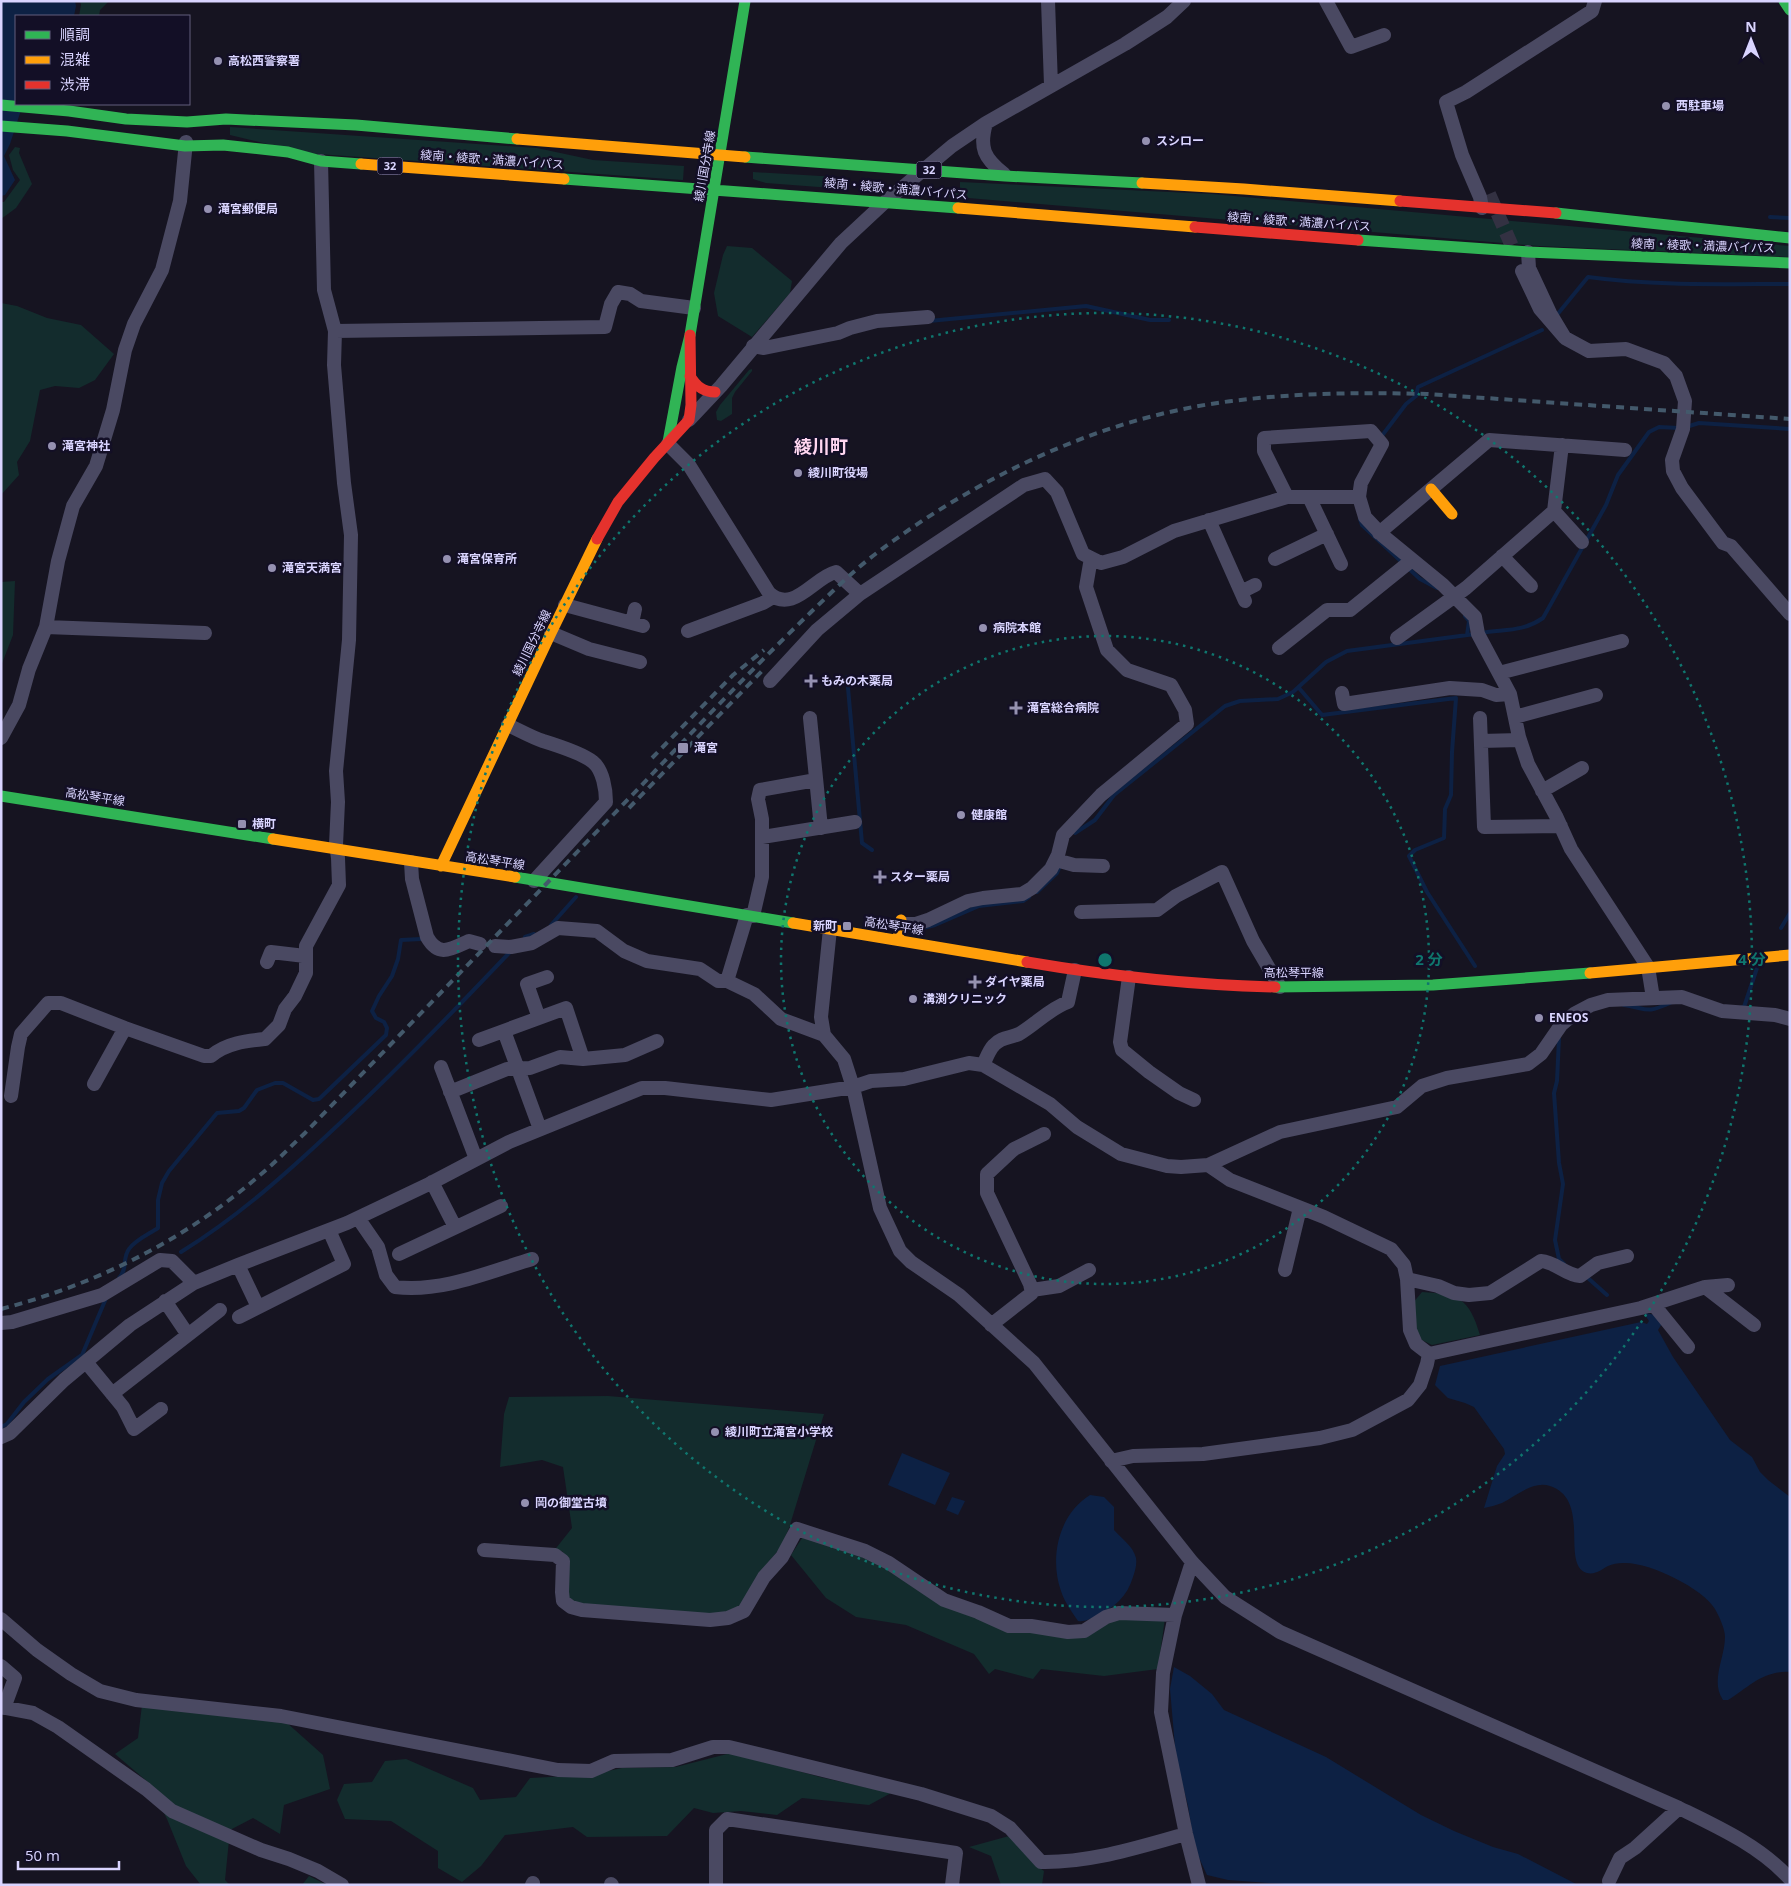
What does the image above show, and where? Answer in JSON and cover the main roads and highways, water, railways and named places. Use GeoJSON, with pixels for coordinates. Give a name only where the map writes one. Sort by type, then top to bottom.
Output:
{"type":"FeatureCollection","features":[{"type":"Feature","properties":{"kind":"main road","name":"綾川国分寺線"},"geometry":{"type":"LineString","coordinates":[[668,444],[682,367],[690,335],[745,1]]}},
{"type":"Feature","properties":{"kind":"main road"},"geometry":{"type":"LineString","coordinates":[[1784,1],[1790,10]]}},
{"type":"Feature","properties":{"kind":"main road","name":"綾南・綾歌・満濃バイパス"},"geometry":{"type":"LineString","coordinates":[[1,105],[69,111],[126,119],[187,122],[226,119],[356,125],[552,142],[1005,176],[1244,189],[1586,215],[1790,238]]}},
{"type":"Feature","properties":{"kind":"main road","name":"綾南・綾歌・満濃バイパス"},"geometry":{"type":"LineString","coordinates":[[1,126],[67,131],[185,146],[224,145],[288,152],[321,161],[885,202],[1247,232],[1528,252],[1790,263]]}},
{"type":"Feature","properties":{"kind":"main road","name":"綾川国分寺線"},"geometry":{"type":"LineString","coordinates":[[441,866],[551,633],[618,502],[689,420],[691,405],[690,335]]}},
{"type":"Feature","properties":{"kind":"main road"},"geometry":{"type":"LineString","coordinates":[[690,376],[694,385],[700,390],[716,392]]}},
{"type":"Feature","properties":{"kind":"main road"},"geometry":{"type":"LineString","coordinates":[[1431,489],[1452,514]]}},
{"type":"Feature","properties":{"kind":"main road","name":"高松琴平線"},"geometry":{"type":"LineString","coordinates":[[1,796],[534,880],[1075,970],[1218,986],[1434,985],[1790,955]]}},
{"type":"Feature","properties":{"kind":"main road"},"geometry":{"type":"LineString","coordinates":[[898,940],[901,922]]}},
{"type":"Feature","properties":{"kind":"water"},"geometry":{"type":"Polygon","coordinates":[[[1,1],[75,1],[74,15],[15,15],[15,105],[23,105],[10,144],[4,156],[15,180],[5,195],[1,196],[1,1]]]}},
{"type":"Feature","properties":{"kind":"water"},"geometry":{"type":"Polygon","coordinates":[[[1646,1313],[1655,1315],[1663,1322],[1658,1330],[1673,1357],[1730,1440],[1752,1457],[1760,1472],[1768,1480],[1790,1497],[1790,1672],[1780,1672],[1764,1677],[1728,1700],[1723,1700],[1719,1693],[1718,1685],[1725,1634],[1718,1615],[1709,1601],[1674,1577],[1646,1566],[1617,1563],[1590,1573],[1579,1568],[1576,1558],[1570,1504],[1563,1493],[1550,1486],[1538,1485],[1531,1487],[1502,1503],[1484,1508],[1497,1466],[1505,1454],[1504,1449],[1474,1407],[1448,1398],[1435,1385],[1440,1366],[1641,1322],[1647,1324],[1649,1321],[1645,1315],[1646,1313]]]}},
{"type":"Feature","properties":{"kind":"water"},"geometry":{"type":"Polygon","coordinates":[[[902,1453],[950,1473],[935,1505],[888,1485],[902,1453]]]}},
{"type":"Feature","properties":{"kind":"water"},"geometry":{"type":"Polygon","coordinates":[[[1090,1495],[1104,1497],[1114,1507],[1114,1530],[1132,1550],[1136,1558],[1136,1566],[1130,1584],[1119,1601],[1092,1618],[1078,1621],[1066,1603],[1061,1591],[1056,1564],[1057,1551],[1059,1537],[1071,1513],[1079,1503],[1090,1495]]]}},
{"type":"Feature","properties":{"kind":"water"},"geometry":{"type":"Polygon","coordinates":[[[952,1497],[965,1501],[958,1515],[946,1510],[952,1497]]]}},
{"type":"Feature","properties":{"kind":"water"},"geometry":{"type":"Polygon","coordinates":[[[1174,1667],[1190,1676],[1212,1694],[1224,1710],[1326,1757],[1421,1815],[1493,1847],[1518,1854],[1578,1885],[1298,1885],[1228,1880],[1207,1875],[1195,1849],[1188,1806],[1176,1758],[1170,1689],[1174,1667]]]}},
{"type":"Feature","properties":{"kind":"waterway"},"geometry":{"type":"LineString","coordinates":[[1770,217],[1790,218]]}},
{"type":"Feature","properties":{"kind":"waterway"},"geometry":{"type":"LineString","coordinates":[[1556,316],[1588,277],[1664,283],[1790,284]]}},
{"type":"Feature","properties":{"kind":"waterway"},"geometry":{"type":"LineString","coordinates":[[929,321],[1086,306],[1150,320],[1169,320]]}},
{"type":"Feature","properties":{"kind":"waterway"},"geometry":{"type":"LineString","coordinates":[[1381,437],[1406,404],[1416,396],[1418,387],[1542,330]]}},
{"type":"Feature","properties":{"kind":"waterway"},"geometry":{"type":"LineString","coordinates":[[1686,427],[1699,423],[1790,429]]}},
{"type":"Feature","properties":{"kind":"waterway"},"geometry":{"type":"LineString","coordinates":[[1481,633],[1521,628],[1543,618],[1606,505],[1618,475],[1649,432],[1659,427],[1679,428]]}},
{"type":"Feature","properties":{"kind":"waterway"},"geometry":{"type":"LineString","coordinates":[[1360,519],[1362,525],[1420,579],[1437,588]]}},
{"type":"Feature","properties":{"kind":"waterway"},"geometry":{"type":"LineString","coordinates":[[1465,616],[1469,621],[1467,635]]}},
{"type":"Feature","properties":{"kind":"waterway"},"geometry":{"type":"LineString","coordinates":[[1075,833],[1095,820],[1114,795],[1225,706],[1240,701],[1278,699],[1293,692],[1326,662],[1347,651],[1475,634]]}},
{"type":"Feature","properties":{"kind":"waterway"},"geometry":{"type":"LineString","coordinates":[[847,677],[862,843],[872,850]]}},
{"type":"Feature","properties":{"kind":"waterway"},"geometry":{"type":"LineString","coordinates":[[1299,688],[1322,715],[1456,698],[1451,795],[1445,809],[1444,838],[1415,850],[1409,856],[1427,892],[1475,966]]}},
{"type":"Feature","properties":{"kind":"waterway"},"geometry":{"type":"LineString","coordinates":[[1037,892],[1057,873],[1060,866]]}},
{"type":"Feature","properties":{"kind":"waterway"},"geometry":{"type":"LineString","coordinates":[[551,925],[576,897]]}},
{"type":"Feature","properties":{"kind":"waterway"},"geometry":{"type":"LineString","coordinates":[[912,931],[935,925],[979,906],[1023,901],[1029,897]]}},
{"type":"Feature","properties":{"kind":"waterway"},"geometry":{"type":"LineString","coordinates":[[1781,928],[1790,913]]}},
{"type":"Feature","properties":{"kind":"waterway"},"geometry":{"type":"LineString","coordinates":[[525,937],[534,934]]}},
{"type":"Feature","properties":{"kind":"waterway"},"geometry":{"type":"LineString","coordinates":[[119,1278],[122,1275],[129,1249],[138,1240],[158,1228],[158,1200],[162,1183],[169,1171],[217,1113],[239,1111],[244,1108],[257,1090],[275,1083],[283,1083],[313,1100],[319,1099],[386,1035],[387,1028],[384,1022],[376,1018],[372,1011],[392,976],[398,959],[401,940],[421,939]]}},
{"type":"Feature","properties":{"kind":"waterway"},"geometry":{"type":"LineString","coordinates":[[181,1252],[223,1224],[301,1160],[404,1062],[510,952]]}},
{"type":"Feature","properties":{"kind":"waterway"},"geometry":{"type":"LineString","coordinates":[[1742,1007],[1744,1007],[1758,965]]}},
{"type":"Feature","properties":{"kind":"waterway"},"geometry":{"type":"LineString","coordinates":[[1624,1005],[1651,1010],[1670,1003]]}},
{"type":"Feature","properties":{"kind":"waterway"},"geometry":{"type":"LineString","coordinates":[[1559,1038],[1557,1081],[1554,1093],[1559,1163],[1563,1184],[1555,1240],[1559,1259],[1564,1264]]}},
{"type":"Feature","properties":{"kind":"waterway"},"geometry":{"type":"LineString","coordinates":[[1589,1279],[1607,1295]]}},
{"type":"Feature","properties":{"kind":"waterway"},"geometry":{"type":"LineString","coordinates":[[1,1427],[7,1424],[24,1402],[48,1379],[82,1355],[107,1296]]}},
{"type":"Feature","properties":{"kind":"tunnel"},"geometry":{"type":"LineString","coordinates":[[1489,194],[1515,253]]}},
{"type":"Feature","properties":{"kind":"railway"},"geometry":{"type":"LineString","coordinates":[[1,1309],[71,1287],[138,1257],[201,1220],[260,1175],[305,1133],[723,700],[835,589],[869,559],[916,525],[998,476],[1086,437],[1131,422],[1177,410],[1224,402],[1300,395],[1351,393],[1427,394],[1790,419]]}},
{"type":"Feature","properties":{"kind":"railway"},"geometry":{"type":"LineString","coordinates":[[652,758],[733,675],[764,650]]}},
{"type":"Feature","properties":{"kind":"railway"},"geometry":{"type":"LineString","coordinates":[[629,808],[763,670]]}},
{"type":"Feature","properties":{"kind":"place","name":"高松西警察署"},"geometry":{"type":"Point","coordinates":[218,61]}},
{"type":"Feature","properties":{"kind":"place","name":"西駐車場"},"geometry":{"type":"Point","coordinates":[1666,106]}},
{"type":"Feature","properties":{"kind":"place","name":"スシロー"},"geometry":{"type":"Point","coordinates":[1146,141]}},
{"type":"Feature","properties":{"kind":"place","name":"滝宮郵便局"},"geometry":{"type":"Point","coordinates":[208,209]}},
{"type":"Feature","properties":{"kind":"place","name":"滝宮神社"},"geometry":{"type":"Point","coordinates":[52,446]}},
{"type":"Feature","properties":{"kind":"place","name":"綾川町役場"},"geometry":{"type":"Point","coordinates":[798,473]}},
{"type":"Feature","properties":{"kind":"place","name":"滝宮保育所"},"geometry":{"type":"Point","coordinates":[447,559]}},
{"type":"Feature","properties":{"kind":"place","name":"滝宮天満宮"},"geometry":{"type":"Point","coordinates":[272,568]}},
{"type":"Feature","properties":{"kind":"place","name":"病院本館"},"geometry":{"type":"Point","coordinates":[983,628]}},
{"type":"Feature","properties":{"kind":"place","name":"もみの木薬局"},"geometry":{"type":"Point","coordinates":[811,681]}},
{"type":"Feature","properties":{"kind":"place","name":"滝宮総合病院"},"geometry":{"type":"Point","coordinates":[1016,708]}},
{"type":"Feature","properties":{"kind":"place","name":"滝宮"},"geometry":{"type":"Point","coordinates":[683,748]}},
{"type":"Feature","properties":{"kind":"place","name":"健康館"},"geometry":{"type":"Point","coordinates":[961,815]}},
{"type":"Feature","properties":{"kind":"place","name":"横町"},"geometry":{"type":"Point","coordinates":[242,824]}},
{"type":"Feature","properties":{"kind":"place","name":"スター薬局"},"geometry":{"type":"Point","coordinates":[880,877]}},
{"type":"Feature","properties":{"kind":"place","name":"新町"},"geometry":{"type":"Point","coordinates":[847,926]}},
{"type":"Feature","properties":{"kind":"place","name":"ダイヤ薬局"},"geometry":{"type":"Point","coordinates":[975,982]}},
{"type":"Feature","properties":{"kind":"place","name":"溝渕クリニック"},"geometry":{"type":"Point","coordinates":[913,999]}},
{"type":"Feature","properties":{"kind":"place","name":"ENEOS"},"geometry":{"type":"Point","coordinates":[1539,1018]}},
{"type":"Feature","properties":{"kind":"place","name":"綾川町立滝宮小学校"},"geometry":{"type":"Point","coordinates":[715,1432]}},
{"type":"Feature","properties":{"kind":"place","name":"岡の御堂古墳"},"geometry":{"type":"Point","coordinates":[525,1503]}},
{"type":"Feature","properties":{"kind":"district","name":"綾川町"},"geometry":{"type":"Point","coordinates":[821,447]}}]}
